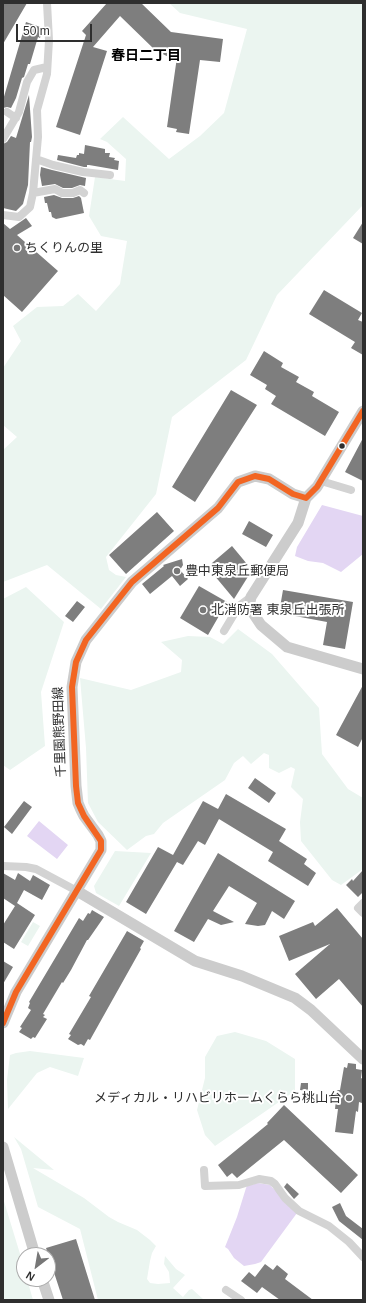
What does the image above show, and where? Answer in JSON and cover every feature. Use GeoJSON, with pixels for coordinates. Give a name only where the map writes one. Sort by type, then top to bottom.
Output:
{"type":"FeatureCollection","features":[{"type":"Feature","properties":{"kind":"street"},"geometry":{"type":"LineString","coordinates":[[3,215],[19,217],[30,207],[33,193],[38,137],[37,110],[47,74],[49,40],[47,6],[55,3]]}},
{"type":"Feature","properties":{"kind":"street"},"geometry":{"type":"LineString","coordinates":[[3,139],[19,112],[27,82],[34,70],[47,67]]}},
{"type":"Feature","properties":{"kind":"street"},"geometry":{"type":"LineString","coordinates":[[7,112],[16,118]]}},
{"type":"Feature","properties":{"kind":"street"},"geometry":{"type":"LineString","coordinates":[[36,159],[60,167],[83,172],[110,175]]}},
{"type":"Feature","properties":{"kind":"street"},"geometry":{"type":"LineString","coordinates":[[33,193],[55,189],[62,193],[73,193],[80,190],[84,193]]}},
{"type":"Feature","properties":{"kind":"street"},"geometry":{"type":"LineString","coordinates":[[224,631],[239,606],[251,597],[298,523],[306,498],[321,481],[363,411]]}},
{"type":"Feature","properties":{"kind":"street","name":"千里園熊野田線"},"geometry":{"type":"LineString","coordinates":[[3,1023],[16,992],[101,850],[101,841],[84,816],[78,803],[76,786],[72,687],[76,662],[86,640],[132,582],[218,508],[238,482],[255,476],[269,479],[294,494],[306,498]]}},
{"type":"Feature","properties":{"kind":"street"},"geometry":{"type":"LineString","coordinates":[[321,481],[352,490]]}},
{"type":"Feature","properties":{"kind":"street"},"geometry":{"type":"LineString","coordinates":[[251,597],[249,607],[261,625],[287,647],[363,669]]}},
{"type":"Feature","properties":{"kind":"street"},"geometry":{"type":"LineString","coordinates":[[3,866],[26,867],[36,870],[77,891],[194,961],[242,976],[295,998],[363,1059]]}},
{"type":"Feature","properties":{"kind":"street"},"geometry":{"type":"LineString","coordinates":[[363,903],[358,908],[363,913]]}},
{"type":"Feature","properties":{"kind":"street"},"geometry":{"type":"LineString","coordinates":[[3,1147],[33,1247]]}},
{"type":"Feature","properties":{"kind":"street"},"geometry":{"type":"LineString","coordinates":[[204,1170],[205,1186],[239,1185],[259,1179],[271,1181],[285,1198],[299,1211],[322,1221],[349,1242],[363,1256]]}},
{"type":"Feature","properties":{"kind":"street"},"geometry":{"type":"LineString","coordinates":[[45,1287],[49,1300]]}},
{"type":"Feature","properties":{"kind":"street"},"geometry":{"type":"LineString","coordinates":[[226,1290],[241,1300]]}},
{"type":"Feature","properties":{"kind":"shaded area"},"geometry":{"type":"Polygon","coordinates":[[[169,3],[363,3],[363,205],[277,295],[246,360],[172,417],[156,494],[106,557],[109,570],[116,575],[126,577],[101,609],[47,565],[3,582],[3,450],[17,437],[3,425],[3,368],[21,341],[13,326],[37,307],[63,306],[78,294],[96,311],[120,284],[127,241],[101,236],[89,216],[95,177],[125,181],[126,159],[107,142],[100,139],[123,117],[169,159],[200,136],[224,113],[247,29],[180,13],[169,3]]]}},
{"type":"Feature","properties":{"kind":"shaded area"},"geometry":{"type":"Polygon","coordinates":[[[322,505],[363,516],[363,554],[341,572],[323,563],[308,561],[295,556],[297,547],[322,505]]]}},
{"type":"Feature","properties":{"kind":"shaded area"},"geometry":{"type":"Polygon","coordinates":[[[26,587],[64,622],[41,692],[45,746],[10,770],[3,765],[3,599],[26,587]]]}},
{"type":"Feature","properties":{"kind":"shaded area"},"geometry":{"type":"Polygon","coordinates":[[[238,629],[272,654],[319,708],[322,754],[348,789],[363,798],[363,869],[341,885],[332,880],[301,841],[300,822],[303,799],[291,787],[295,769],[291,767],[279,773],[269,768],[269,755],[264,753],[251,764],[243,756],[234,763],[225,780],[163,823],[154,834],[146,836],[127,850],[98,822],[88,803],[86,748],[80,678],[131,690],[181,672],[182,660],[161,642],[188,636],[210,637],[223,644],[238,629]]]}},
{"type":"Feature","properties":{"kind":"shaded area"},"geometry":{"type":"Polygon","coordinates":[[[39,821],[68,845],[57,859],[27,836],[39,821]]]}},
{"type":"Feature","properties":{"kind":"shaded area"},"geometry":{"type":"Polygon","coordinates":[[[115,851],[151,853],[119,906],[96,893],[94,886],[115,851]]]}},
{"type":"Feature","properties":{"kind":"shaded area"},"geometry":{"type":"Polygon","coordinates":[[[33,922],[40,926],[28,946],[21,942],[33,922]]]}},
{"type":"Feature","properties":{"kind":"shaded area"},"geometry":{"type":"Polygon","coordinates":[[[235,1032],[266,1041],[295,1059],[295,1091],[215,1146],[205,1135],[197,1110],[205,1078],[205,1057],[217,1036],[235,1032]]]}},
{"type":"Feature","properties":{"kind":"shaded area"},"geometry":{"type":"Polygon","coordinates":[[[30,1051],[84,1058],[78,1076],[50,1067],[37,1073],[8,1109],[7,1080],[10,1055],[30,1051]]]}},
{"type":"Feature","properties":{"kind":"shaded area"},"geometry":{"type":"Polygon","coordinates":[[[14,1137],[54,1170],[33,1168],[84,1198],[109,1217],[137,1230],[156,1246],[152,1253],[147,1279],[150,1283],[170,1283],[169,1272],[164,1264],[165,1256],[176,1269],[185,1275],[173,1288],[183,1297],[189,1290],[192,1289],[203,1300],[98,1300],[80,1229],[38,1207],[21,1149],[14,1137]]]}},
{"type":"Feature","properties":{"kind":"shaded area"},"geometry":{"type":"Polygon","coordinates":[[[258,1183],[270,1185],[297,1213],[261,1262],[244,1266],[234,1258],[225,1247],[247,1186],[258,1183]]]}},
{"type":"Feature","properties":{"kind":"shaded area"},"geometry":{"type":"Polygon","coordinates":[[[3,1198],[18,1247],[16,1247],[16,1287],[29,1287],[33,1300],[3,1300],[3,1198]]]}},
{"type":"Feature","properties":{"kind":"building"},"geometry":{"type":"Polygon","coordinates":[[[3,3],[27,3],[3,44],[3,3]]]}},
{"type":"Feature","properties":{"kind":"building"},"geometry":{"type":"Polygon","coordinates":[[[107,3],[141,3],[171,32],[223,39],[220,62],[200,60],[189,134],[176,132],[177,129],[167,127],[177,57],[169,57],[156,51],[120,16],[93,47],[107,51],[80,135],[56,127],[86,35],[82,31],[107,3]]]}},
{"type":"Feature","properties":{"kind":"building"},"geometry":{"type":"Polygon","coordinates":[[[26,22],[43,28],[40,38],[38,37],[30,64],[28,64],[11,108],[3,108],[3,100],[26,22]]]}},
{"type":"Feature","properties":{"kind":"building"},"geometry":{"type":"Polygon","coordinates":[[[29,95],[32,137],[30,142],[28,185],[23,204],[16,211],[3,208],[3,144],[7,142],[11,136],[16,138],[29,95]]]}},
{"type":"Feature","properties":{"kind":"building"},"geometry":{"type":"Polygon","coordinates":[[[85,145],[105,149],[105,153],[110,153],[109,157],[115,158],[114,160],[119,161],[118,170],[89,165],[84,167],[57,160],[58,155],[76,158],[79,153],[84,154],[85,145]]]}},
{"type":"Feature","properties":{"kind":"building"},"geometry":{"type":"Polygon","coordinates":[[[41,167],[86,178],[85,186],[80,185],[72,188],[63,188],[55,184],[42,186],[40,175],[41,167]]]}},
{"type":"Feature","properties":{"kind":"building"},"geometry":{"type":"Polygon","coordinates":[[[54,195],[62,198],[73,198],[79,196],[81,198],[84,213],[56,219],[52,217],[47,203],[45,203],[44,197],[54,195]]]}},
{"type":"Feature","properties":{"kind":"building","name":"ちくりんの里"},"geometry":{"type":"Polygon","coordinates":[[[26,218],[32,226],[17,235],[58,271],[22,312],[3,295],[3,223],[10,229],[26,218]]]}},
{"type":"Feature","properties":{"kind":"building"},"geometry":{"type":"Polygon","coordinates":[[[363,222],[363,244],[353,238],[363,222]]]}},
{"type":"Feature","properties":{"kind":"building"},"geometry":{"type":"Polygon","coordinates":[[[324,290],[362,313],[358,320],[363,322],[363,355],[351,348],[355,342],[309,314],[324,290]]]}},
{"type":"Feature","properties":{"kind":"building"},"geometry":{"type":"Polygon","coordinates":[[[264,351],[283,363],[281,367],[299,377],[296,382],[314,392],[312,396],[339,412],[325,436],[271,404],[276,396],[265,389],[267,385],[250,375],[264,351]]]}},
{"type":"Feature","properties":{"kind":"building"},"geometry":{"type":"Polygon","coordinates":[[[231,390],[257,405],[195,502],[172,487],[231,390]]]}},
{"type":"Feature","properties":{"kind":"building"},"geometry":{"type":"Polygon","coordinates":[[[363,438],[363,481],[345,472],[363,438]]]}},
{"type":"Feature","properties":{"kind":"building"},"geometry":{"type":"Polygon","coordinates":[[[157,512],[174,531],[126,574],[109,555],[157,512]]]}},
{"type":"Feature","properties":{"kind":"building"},"geometry":{"type":"Polygon","coordinates":[[[249,521],[273,535],[266,547],[242,534],[249,521]]]}},
{"type":"Feature","properties":{"kind":"building"},"geometry":{"type":"Polygon","coordinates":[[[232,546],[247,564],[243,568],[249,575],[234,599],[209,569],[212,563],[232,546]]]}},
{"type":"Feature","properties":{"kind":"building"},"geometry":{"type":"Polygon","coordinates":[[[182,559],[183,565],[180,570],[188,579],[180,586],[172,576],[150,594],[142,584],[164,566],[163,565],[182,559]]]}},
{"type":"Feature","properties":{"kind":"building","name":"北消防署 東泉丘出張所"},"geometry":{"type":"Polygon","coordinates":[[[199,586],[227,602],[208,635],[180,618],[199,586]]]}},
{"type":"Feature","properties":{"kind":"building"},"geometry":{"type":"Polygon","coordinates":[[[283,590],[353,602],[345,649],[323,645],[327,622],[279,613],[283,590]]]}},
{"type":"Feature","properties":{"kind":"building"},"geometry":{"type":"Polygon","coordinates":[[[77,601],[85,607],[73,622],[65,616],[77,601]]]}},
{"type":"Feature","properties":{"kind":"building"},"geometry":{"type":"Polygon","coordinates":[[[363,685],[363,737],[358,747],[336,735],[363,685]]]}},
{"type":"Feature","properties":{"kind":"building"},"geometry":{"type":"Polygon","coordinates":[[[255,778],[276,793],[269,803],[248,788],[255,778]]]}},
{"type":"Feature","properties":{"kind":"building"},"geometry":{"type":"Polygon","coordinates":[[[226,794],[286,829],[279,841],[307,859],[304,864],[316,873],[308,886],[268,861],[273,852],[219,819],[205,845],[198,841],[183,865],[177,862],[146,914],[126,902],[158,847],[173,855],[203,801],[218,809],[226,794]]]}},
{"type":"Feature","properties":{"kind":"building"},"geometry":{"type":"Polygon","coordinates":[[[24,801],[32,807],[12,834],[4,827],[24,801]]]}},
{"type":"Feature","properties":{"kind":"building"},"geometry":{"type":"Polygon","coordinates":[[[218,853],[295,901],[284,919],[272,911],[265,925],[258,926],[245,924],[257,903],[229,886],[213,911],[234,922],[221,925],[208,919],[194,942],[174,931],[218,853]]]}},
{"type":"Feature","properties":{"kind":"building"},"geometry":{"type":"Polygon","coordinates":[[[363,870],[363,892],[358,897],[346,885],[352,879],[353,881],[363,870]]]}},
{"type":"Feature","properties":{"kind":"building"},"geometry":{"type":"Polygon","coordinates":[[[3,873],[15,880],[18,873],[30,881],[33,875],[50,885],[42,900],[24,890],[17,903],[35,915],[14,949],[3,942],[3,925],[15,906],[3,898],[3,873]]]}},
{"type":"Feature","properties":{"kind":"building"},"geometry":{"type":"Polygon","coordinates":[[[337,908],[363,939],[363,1007],[339,979],[316,999],[295,974],[330,944],[289,961],[279,936],[313,922],[315,926],[337,908]]]}},
{"type":"Feature","properties":{"kind":"building"},"geometry":{"type":"Polygon","coordinates":[[[92,910],[104,917],[87,940],[71,970],[43,1014],[45,1015],[43,1017],[47,1019],[35,1038],[33,1037],[31,1039],[19,1032],[22,1028],[20,1027],[31,1010],[28,1008],[29,1002],[79,918],[83,921],[92,910]]]}},
{"type":"Feature","properties":{"kind":"building"},"geometry":{"type":"Polygon","coordinates":[[[127,931],[144,941],[140,948],[141,949],[90,1040],[88,1039],[84,1046],[81,1044],[78,1045],[68,1039],[71,1035],[69,1034],[91,997],[89,996],[127,931]]]}},
{"type":"Feature","properties":{"kind":"building"},"geometry":{"type":"Polygon","coordinates":[[[3,961],[13,967],[3,984],[3,961]]]}},
{"type":"Feature","properties":{"kind":"building","name":"メディカル・リハビリホームくらら桃山台"},"geometry":{"type":"Polygon","coordinates":[[[348,1063],[356,1064],[356,1069],[362,1070],[361,1078],[363,1079],[362,1103],[359,1102],[358,1112],[356,1111],[353,1134],[335,1132],[338,1109],[335,1109],[337,1090],[340,1090],[344,1067],[347,1068],[348,1063]]]}},
{"type":"Feature","properties":{"kind":"building"},"geometry":{"type":"Polygon","coordinates":[[[301,1083],[308,1083],[308,1091],[300,1090],[301,1083]]]}},
{"type":"Feature","properties":{"kind":"building"},"geometry":{"type":"Polygon","coordinates":[[[284,1105],[358,1175],[341,1193],[284,1140],[237,1178],[232,1173],[227,1177],[218,1165],[268,1124],[267,1123],[284,1105]]]}},
{"type":"Feature","properties":{"kind":"building"},"geometry":{"type":"Polygon","coordinates":[[[287,1183],[299,1194],[294,1199],[284,1187],[287,1183]]]}},
{"type":"Feature","properties":{"kind":"building"},"geometry":{"type":"Polygon","coordinates":[[[340,1203],[346,1216],[363,1229],[363,1240],[339,1221],[332,1207],[340,1203]]]}},
{"type":"Feature","properties":{"kind":"building"},"geometry":{"type":"Polygon","coordinates":[[[76,1239],[95,1300],[63,1300],[56,1279],[56,1247],[49,1247],[76,1239]]]}},
{"type":"Feature","properties":{"kind":"building"},"geometry":{"type":"Polygon","coordinates":[[[265,1264],[273,1270],[277,1265],[288,1274],[285,1279],[313,1300],[280,1300],[262,1287],[257,1293],[241,1281],[249,1272],[255,1277],[265,1264]]]}},
{"type":"Feature","properties":{"kind":"transit line"},"geometry":{"type":"LineString","coordinates":[[3,1023],[16,992],[101,850],[101,841],[84,816],[78,803],[76,786],[72,687],[76,662],[86,640],[132,582],[218,508],[238,482],[255,476],[269,479],[293,494],[306,498],[317,487],[363,411]]}},
{"type":"Feature","properties":{"kind":"place","name":"ちくりんの里"},"geometry":{"type":"Point","coordinates":[17,248]}},
{"type":"Feature","properties":{"kind":"place","name":"豊中東泉丘郵便局"},"geometry":{"type":"Point","coordinates":[177,571]}},
{"type":"Feature","properties":{"kind":"place","name":"北消防署 東泉丘出張所"},"geometry":{"type":"Point","coordinates":[203,610]}},
{"type":"Feature","properties":{"kind":"place","name":"メディカル・リハビリホームくらら桃山台"},"geometry":{"type":"Point","coordinates":[349,1098]}},
{"type":"Feature","properties":{"kind":"district","name":"春日二丁目"},"geometry":{"type":"Point","coordinates":[146,56]}}]}
